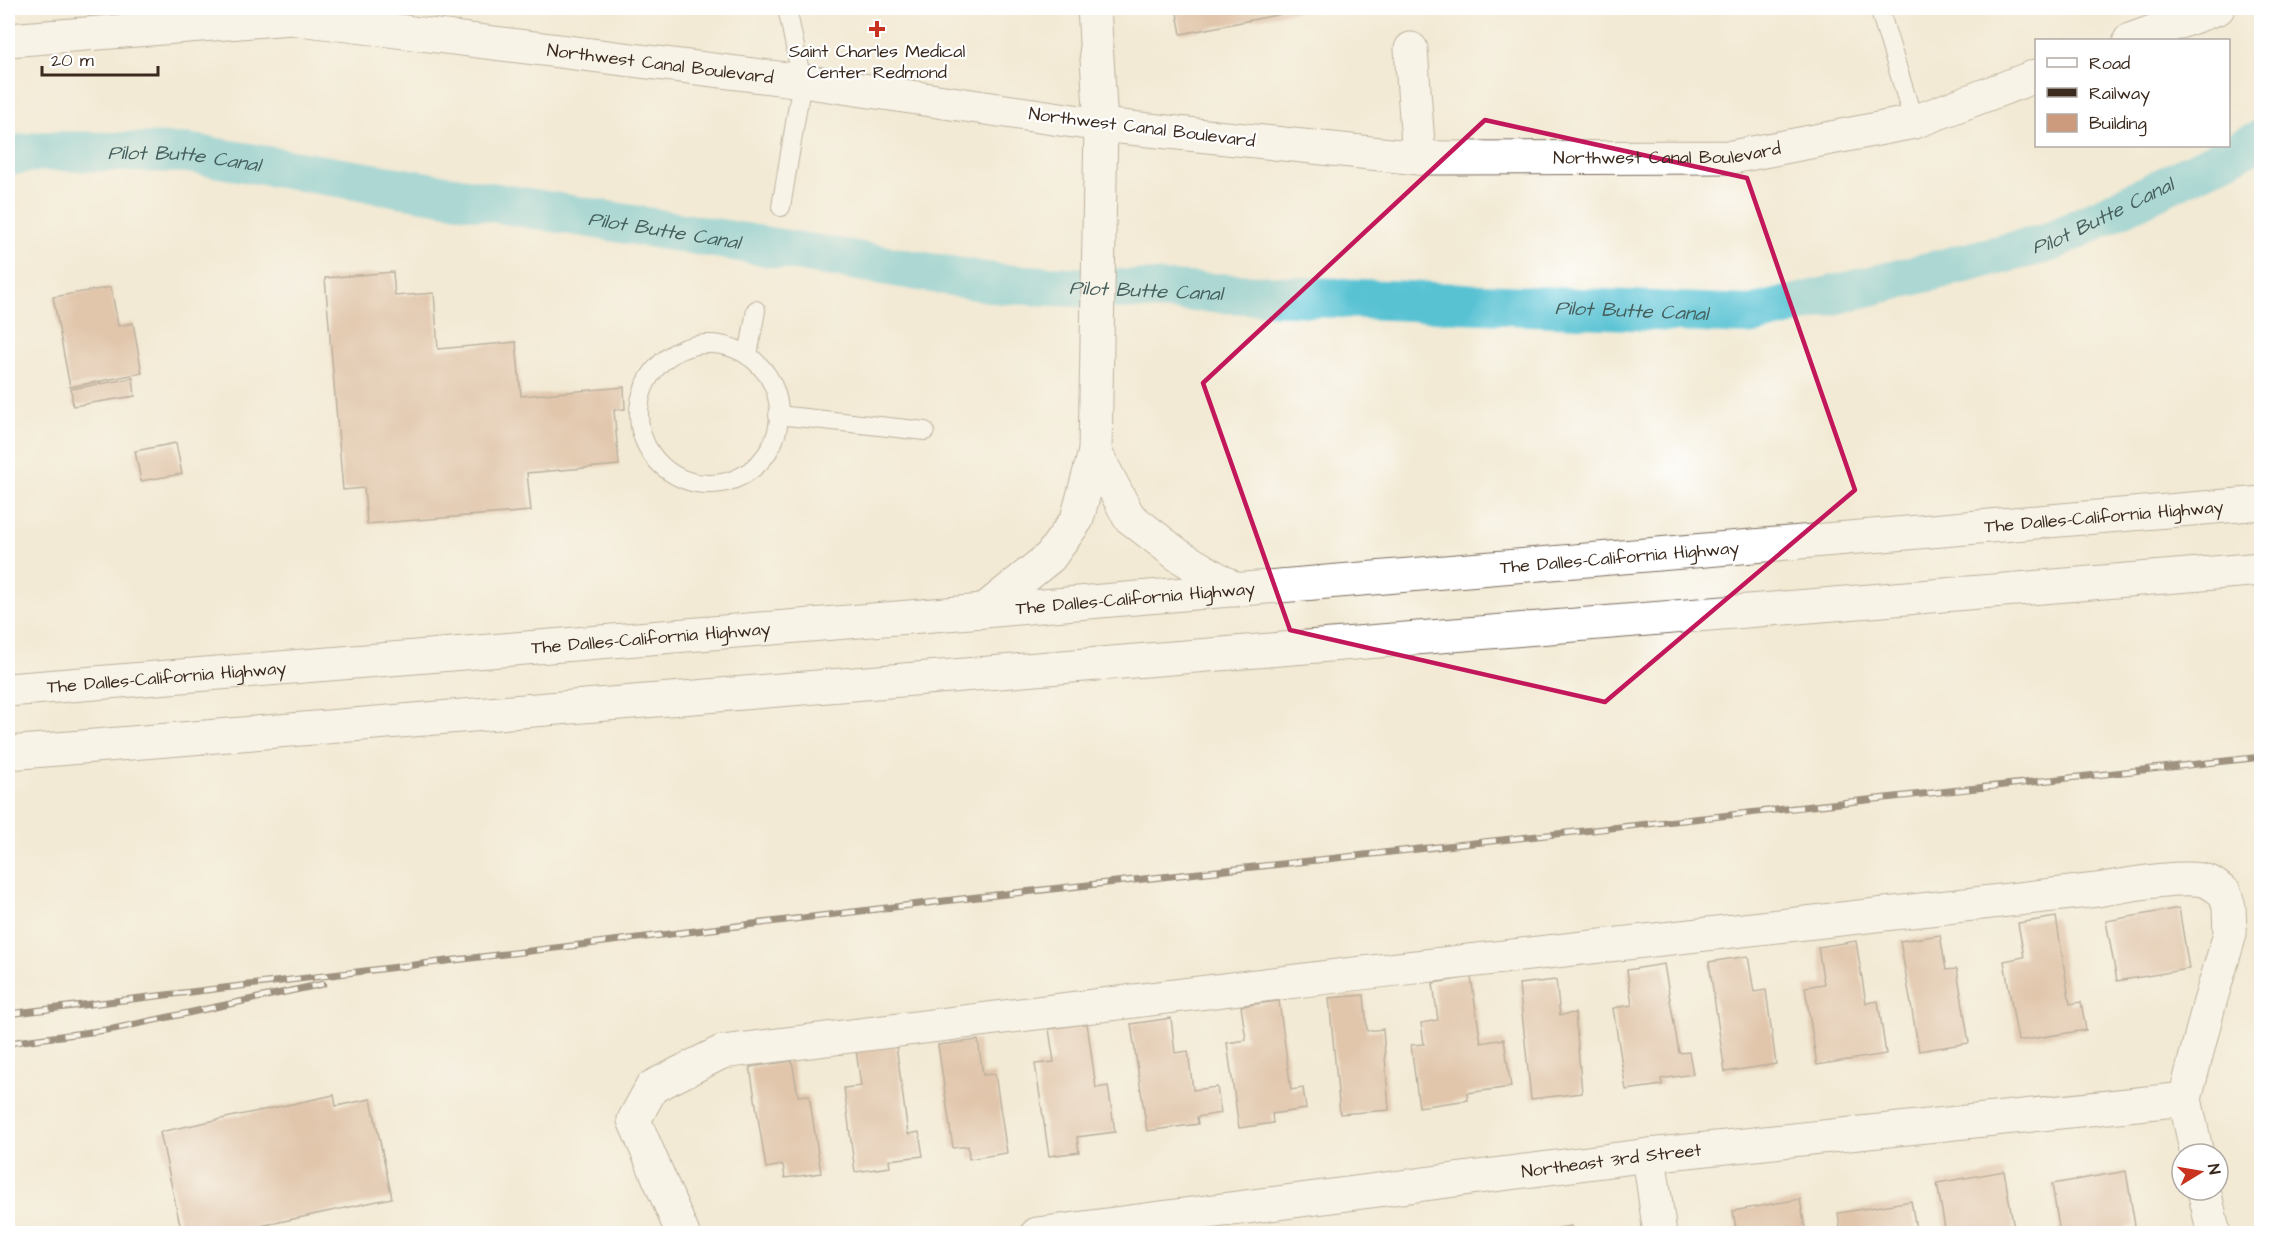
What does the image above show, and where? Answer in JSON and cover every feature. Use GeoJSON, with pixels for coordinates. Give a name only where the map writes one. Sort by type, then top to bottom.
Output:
{"type":"FeatureCollection","features":[{"type":"Feature","properties":{"kind":"main road"},"geometry":{"type":"LineString","coordinates":[[982,611],[1050,557],[1077,519],[1095,452],[1101,125],[1094,8]]}},
{"type":"Feature","properties":{"kind":"main road"},"geometry":{"type":"LineString","coordinates":[[2133,39],[2218,8]]}},
{"type":"Feature","properties":{"kind":"main road","name":"Northwest Canal Boulevard"},"geometry":{"type":"LineString","coordinates":[[8,40],[291,18],[802,81],[1101,125],[1419,158],[1732,157],[1914,122],[2035,77]]}},
{"type":"Feature","properties":{"kind":"main road"},"geometry":{"type":"LineString","coordinates":[[1411,49],[1419,158]]}},
{"type":"Feature","properties":{"kind":"main road"},"geometry":{"type":"LineString","coordinates":[[1095,452],[1130,517],[1178,555],[1236,590]]}},
{"type":"Feature","properties":{"kind":"main road","name":"The Dalles-California Highway"},"geometry":{"type":"LineString","coordinates":[[8,690],[1236,590],[2262,503]]}},
{"type":"Feature","properties":{"kind":"main road"},"geometry":{"type":"LineString","coordinates":[[8,753],[2262,569]]}},
{"type":"Feature","properties":{"kind":"main road"},"geometry":{"type":"LineString","coordinates":[[682,1233],[634,1120],[652,1087],[722,1052],[1344,975],[2097,890],[2151,881],[2208,882],[2225,893],[2229,908],[2230,934],[2185,1098],[2194,1142]]}},
{"type":"Feature","properties":{"kind":"main road","name":"Northeast 3rd Street"},"geometry":{"type":"LineString","coordinates":[[1037,1233],[1649,1155],[2185,1098]]}},
{"type":"Feature","properties":{"kind":"main road"},"geometry":{"type":"LineString","coordinates":[[1649,1155],[1660,1233]]}},
{"type":"Feature","properties":{"kind":"main road"},"geometry":{"type":"LineString","coordinates":[[2207,1202],[2214,1233]]}},
{"type":"Feature","properties":{"kind":"lane"},"geometry":{"type":"LineString","coordinates":[[781,207],[802,81],[787,8]]}},
{"type":"Feature","properties":{"kind":"lane"},"geometry":{"type":"LineString","coordinates":[[1879,8],[1914,122]]}},
{"type":"Feature","properties":{"kind":"lane"},"geometry":{"type":"LineString","coordinates":[[748,356],[756,310]]}},
{"type":"Feature","properties":{"kind":"lane"},"geometry":{"type":"LineString","coordinates":[[704,343],[727,346],[748,356],[765,371],[775,392],[778,415],[774,438],[763,458],[746,473],[725,482],[702,484],[680,478],[661,465],[647,446],[639,424],[640,401],[647,379],[662,361],[681,349],[704,343]]}},
{"type":"Feature","properties":{"kind":"lane"},"geometry":{"type":"LineString","coordinates":[[778,415],[925,431]]}},
{"type":"Feature","properties":{"kind":"highlighted area"},"geometry":{"type":"Polygon","coordinates":[[[1485,120],[1747,178],[1855,490],[1605,702],[1290,630],[1203,383],[1485,120]]]}},
{"type":"Feature","properties":{"kind":"building"},"geometry":{"type":"Polygon","coordinates":[[[1176,8],[1307,8],[1307,9],[1181,34],[1176,8]]]}},
{"type":"Feature","properties":{"kind":"building"},"geometry":{"type":"Polygon","coordinates":[[[393,272],[395,296],[434,293],[438,349],[516,342],[521,396],[624,387],[625,409],[614,410],[619,465],[527,473],[531,511],[367,524],[364,488],[343,490],[325,278],[393,272]]]}},
{"type":"Feature","properties":{"kind":"building"},"geometry":{"type":"Polygon","coordinates":[[[111,287],[118,326],[133,323],[142,373],[70,387],[53,297],[111,287]]]}},
{"type":"Feature","properties":{"kind":"building"},"geometry":{"type":"Polygon","coordinates":[[[133,378],[135,396],[73,406],[71,389],[133,378]]]}},
{"type":"Feature","properties":{"kind":"building"},"geometry":{"type":"Polygon","coordinates":[[[176,443],[182,474],[141,481],[135,451],[176,443]]]}},
{"type":"Feature","properties":{"kind":"building"},"geometry":{"type":"Polygon","coordinates":[[[2179,908],[2189,969],[2117,981],[2106,921],[2179,908]]]}},
{"type":"Feature","properties":{"kind":"building"},"geometry":{"type":"Polygon","coordinates":[[[2056,917],[2070,1004],[2081,1002],[2086,1030],[2018,1041],[2004,961],[2024,957],[2018,923],[2056,917]]]}},
{"type":"Feature","properties":{"kind":"building"},"geometry":{"type":"Polygon","coordinates":[[[1940,935],[1946,970],[1957,969],[1969,1043],[1919,1051],[1900,941],[1940,935]]]}},
{"type":"Feature","properties":{"kind":"building"},"geometry":{"type":"Polygon","coordinates":[[[1856,941],[1866,1003],[1878,1001],[1886,1054],[1817,1065],[1805,987],[1824,984],[1818,947],[1856,941]]]}},
{"type":"Feature","properties":{"kind":"building"},"geometry":{"type":"Polygon","coordinates":[[[1748,956],[1754,992],[1766,990],[1776,1064],[1725,1072],[1709,962],[1748,956]]]}},
{"type":"Feature","properties":{"kind":"building"},"geometry":{"type":"Polygon","coordinates":[[[1664,964],[1679,1053],[1689,1052],[1693,1074],[1661,1079],[1662,1085],[1626,1090],[1613,1008],[1632,1005],[1627,970],[1664,964]]]}},
{"type":"Feature","properties":{"kind":"building"},"geometry":{"type":"Polygon","coordinates":[[[1471,977],[1481,1043],[1504,1039],[1511,1087],[1467,1093],[1468,1100],[1419,1107],[1411,1045],[1424,1044],[1421,1023],[1438,1020],[1433,983],[1471,977]]]}},
{"type":"Feature","properties":{"kind":"building"},"geometry":{"type":"Polygon","coordinates":[[[1556,980],[1560,1015],[1575,1013],[1582,1093],[1531,1099],[1519,984],[1556,980]]]}},
{"type":"Feature","properties":{"kind":"building"},"geometry":{"type":"Polygon","coordinates":[[[1364,995],[1367,1031],[1383,1029],[1389,1110],[1340,1114],[1329,998],[1364,995]]]}},
{"type":"Feature","properties":{"kind":"building"},"geometry":{"type":"Polygon","coordinates":[[[1279,1001],[1291,1090],[1303,1088],[1306,1109],[1272,1114],[1273,1123],[1239,1128],[1227,1043],[1246,1040],[1241,1006],[1279,1001]]]}},
{"type":"Feature","properties":{"kind":"building"},"geometry":{"type":"Polygon","coordinates":[[[1171,1018],[1175,1053],[1188,1051],[1193,1090],[1217,1087],[1221,1113],[1197,1117],[1198,1124],[1147,1131],[1131,1024],[1171,1018]]]}},
{"type":"Feature","properties":{"kind":"building"},"geometry":{"type":"Polygon","coordinates":[[[1087,1023],[1096,1088],[1108,1086],[1115,1132],[1077,1137],[1079,1152],[1049,1156],[1035,1064],[1054,1062],[1049,1029],[1087,1023]]]}},
{"type":"Feature","properties":{"kind":"building"},"geometry":{"type":"Polygon","coordinates":[[[978,1040],[983,1075],[995,1074],[1007,1153],[969,1159],[968,1146],[953,1148],[938,1045],[978,1040]]]}},
{"type":"Feature","properties":{"kind":"building"},"geometry":{"type":"Polygon","coordinates":[[[896,1045],[908,1134],[919,1132],[923,1156],[889,1160],[890,1167],[855,1172],[844,1088],[861,1086],[856,1050],[896,1045]]]}},
{"type":"Feature","properties":{"kind":"building"},"geometry":{"type":"Polygon","coordinates":[[[792,1061],[798,1096],[809,1095],[821,1173],[785,1178],[783,1165],[766,1168],[750,1067],[792,1061]]]}},
{"type":"Feature","properties":{"kind":"building"},"geometry":{"type":"Polygon","coordinates":[[[334,1095],[336,1106],[371,1099],[392,1198],[223,1234],[182,1234],[160,1132],[334,1095]]]}},
{"type":"Feature","properties":{"kind":"building"},"geometry":{"type":"Polygon","coordinates":[[[2004,1171],[2015,1234],[1946,1234],[1937,1183],[2004,1171]]]}},
{"type":"Feature","properties":{"kind":"building"},"geometry":{"type":"Polygon","coordinates":[[[2126,1171],[2135,1226],[2099,1234],[2060,1234],[2052,1184],[2126,1171]]]}},
{"type":"Feature","properties":{"kind":"building"},"geometry":{"type":"Polygon","coordinates":[[[1800,1199],[1806,1234],[1737,1234],[1733,1211],[1800,1199]]]}},
{"type":"Feature","properties":{"kind":"building"},"geometry":{"type":"Polygon","coordinates":[[[1911,1201],[1917,1234],[1841,1234],[1838,1213],[1911,1201]]]}},
{"type":"Feature","properties":{"kind":"building"},"geometry":{"type":"Polygon","coordinates":[[[1571,1226],[1572,1234],[1534,1234],[1534,1232],[1571,1226]]]}},
{"type":"Feature","properties":{"kind":"waterway","name":"Pilot Butte Canal"},"geometry":{"type":"LineString","coordinates":[[8,156],[43,151],[187,153],[1000,284],[1751,315],[2048,243],[2262,139]]}},
{"type":"Feature","properties":{"kind":"railway"},"geometry":{"type":"LineString","coordinates":[[8,1014],[969,898],[2262,757]]}},
{"type":"Feature","properties":{"kind":"railway"},"geometry":{"type":"LineString","coordinates":[[8,1043],[113,1029],[323,984]]}},
{"type":"Feature","properties":{"kind":"place","name":"Saint Charles Medical Center Redmond"},"geometry":{"type":"Point","coordinates":[877,29]}}]}
